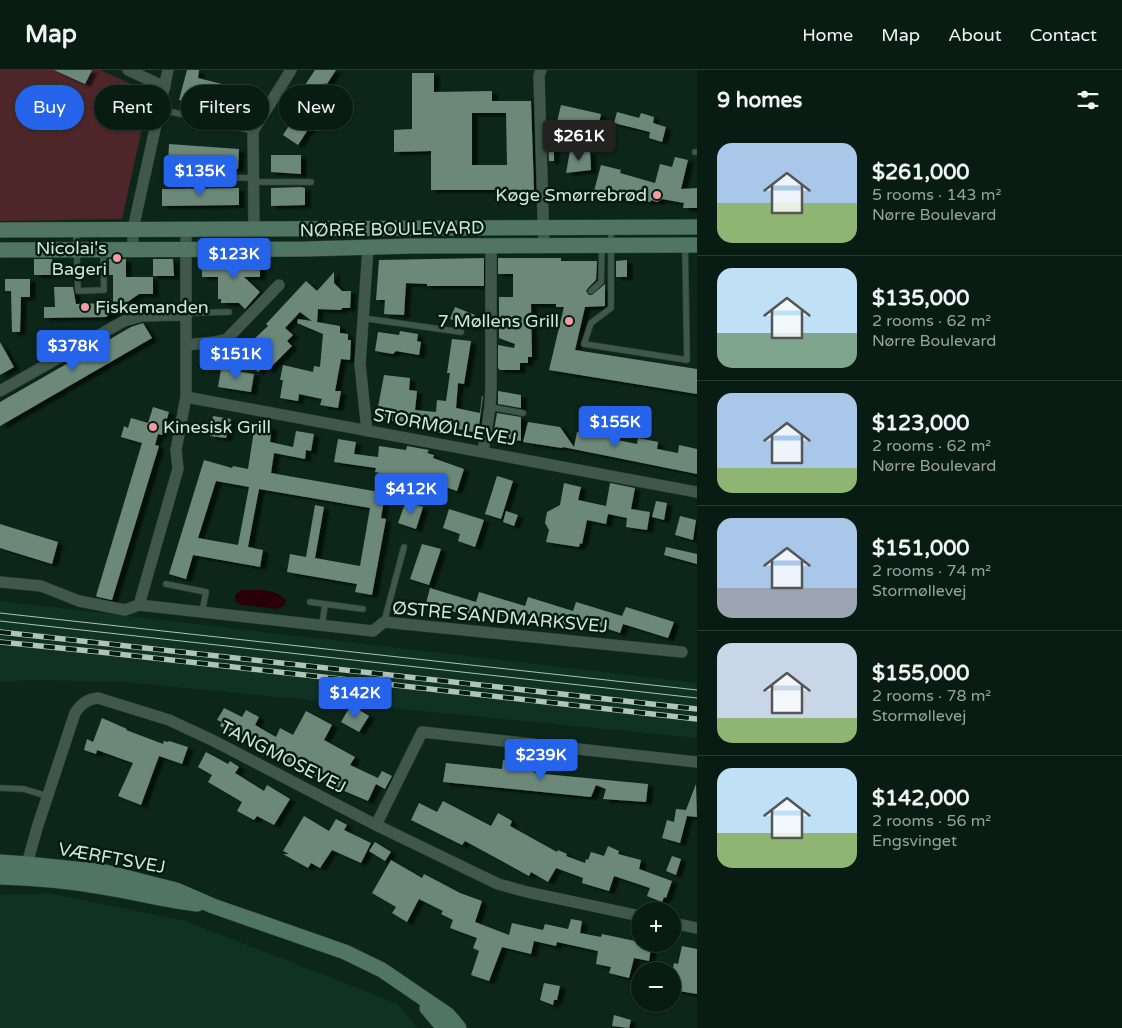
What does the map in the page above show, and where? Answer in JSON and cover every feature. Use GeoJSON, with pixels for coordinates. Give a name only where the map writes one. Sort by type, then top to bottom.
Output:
{"type":"FeatureCollection","features":[{"type":"Feature","properties":{"kind":"street"},"geometry":{"type":"LineString","coordinates":[[128,70],[161,85]]}},
{"type":"Feature","properties":{"kind":"street"},"geometry":{"type":"LineString","coordinates":[[165,85],[168,70]]}},
{"type":"Feature","properties":{"kind":"street"},"geometry":{"type":"LineString","coordinates":[[254,229],[253,131],[291,70]]}},
{"type":"Feature","properties":{"kind":"street"},"geometry":{"type":"LineString","coordinates":[[541,70],[538,76],[544,247]]}},
{"type":"Feature","properties":{"kind":"street"},"geometry":{"type":"LineString","coordinates":[[133,249],[133,229],[155,130]]}},
{"type":"Feature","properties":{"kind":"street","name":"NØRRE BOULEVARD"},"geometry":{"type":"LineString","coordinates":[[0,230],[697,226]]}},
{"type":"Feature","properties":{"kind":"street"},"geometry":{"type":"LineString","coordinates":[[139,605],[178,469],[176,450],[186,397],[186,229]]}},
{"type":"Feature","properties":{"kind":"street","name":"NØRRE BOULEVARD"},"geometry":{"type":"LineString","coordinates":[[0,250],[691,245]]}},
{"type":"Feature","properties":{"kind":"street"},"geometry":{"type":"LineString","coordinates":[[483,452],[490,408],[491,247]]}},
{"type":"Feature","properties":{"kind":"street"},"geometry":{"type":"LineString","coordinates":[[367,431],[360,364],[368,248]]}},
{"type":"Feature","properties":{"kind":"street"},"geometry":{"type":"LineString","coordinates":[[187,345],[227,339],[278,285]]}},
{"type":"Feature","properties":{"kind":"street"},"geometry":{"type":"LineString","coordinates":[[0,391],[124,321],[142,316],[187,314]]}},
{"type":"Feature","properties":{"kind":"street","name":"STORMØLLEVEJ"},"geometry":{"type":"LineString","coordinates":[[186,397],[697,492]]}},
{"type":"Feature","properties":{"kind":"street","name":"ØSTRE SANDMARKSVEJ"},"geometry":{"type":"LineString","coordinates":[[0,582],[41,586],[79,601],[125,610],[139,605],[373,631],[384,622],[682,652]]}},
{"type":"Feature","properties":{"kind":"street","name":"TANGMOSEVEJ"},"geometry":{"type":"LineString","coordinates":[[27,871],[47,796],[75,714],[84,702],[89,699],[98,698],[170,720],[376,825],[498,884],[631,914]]}},
{"type":"Feature","properties":{"kind":"street"},"geometry":{"type":"LineString","coordinates":[[376,825],[422,732],[697,762]]}},
{"type":"Feature","properties":{"kind":"street","name":"VÆRFTSVEJ"},"geometry":{"type":"LineString","coordinates":[[0,862],[27,871],[173,901],[213,906],[344,952],[382,970],[448,1015],[459,1028]]}},
{"type":"Feature","properties":{"kind":"street","name":"VÆRFTSVEJ"},"geometry":{"type":"LineString","coordinates":[[0,877],[27,871]]}},
{"type":"Feature","properties":{"kind":"street"},"geometry":{"type":"LineString","coordinates":[[681,925],[697,928]]}},
{"type":"Feature","properties":{"kind":"street","name":"VÆRFTSVEJ"},"geometry":{"type":"LineString","coordinates":[[412,992],[444,1028]]}},
{"type":"Feature","properties":{"kind":"lane"},"geometry":{"type":"LineString","coordinates":[[171,112],[253,131]]}},
{"type":"Feature","properties":{"kind":"lane"},"geometry":{"type":"LineString","coordinates":[[204,178],[310,182]]}},
{"type":"Feature","properties":{"kind":"lane"},"geometry":{"type":"LineString","coordinates":[[591,291],[601,282],[606,246],[611,227]]}},
{"type":"Feature","properties":{"kind":"lane"},"geometry":{"type":"LineString","coordinates":[[76,230],[78,291],[104,290],[103,249]]}},
{"type":"Feature","properties":{"kind":"lane"},"geometry":{"type":"LineString","coordinates":[[606,246],[611,308],[591,322],[584,344],[687,360],[691,245]]}},
{"type":"Feature","properties":{"kind":"lane"},"geometry":{"type":"LineString","coordinates":[[187,314],[229,312]]}},
{"type":"Feature","properties":{"kind":"lane"},"geometry":{"type":"LineString","coordinates":[[362,318],[461,332]]}},
{"type":"Feature","properties":{"kind":"lane"},"geometry":{"type":"LineString","coordinates":[[490,408],[524,413]]}},
{"type":"Feature","properties":{"kind":"lane"},"geometry":{"type":"LineString","coordinates":[[384,622],[404,547]]}},
{"type":"Feature","properties":{"kind":"lane"},"geometry":{"type":"LineString","coordinates":[[166,584],[206,592],[202,612]]}},
{"type":"Feature","properties":{"kind":"lane"},"geometry":{"type":"LineString","coordinates":[[310,602],[363,609]]}},
{"type":"Feature","properties":{"kind":"lane"},"geometry":{"type":"LineString","coordinates":[[322,626],[325,604]]}},
{"type":"Feature","properties":{"kind":"lane"},"geometry":{"type":"LineString","coordinates":[[0,788],[24,789],[47,796]]}},
{"type":"Feature","properties":{"kind":"shaded area"},"geometry":{"type":"Polygon","coordinates":[[[0,70],[100,70],[134,85],[94,85],[94,130],[142,130],[122,219],[0,221],[0,70]]]}},
{"type":"Feature","properties":{"kind":"shaded area"},"geometry":{"type":"Polygon","coordinates":[[[242,590],[260,590],[277,593],[286,600],[285,604],[278,609],[242,605],[236,602],[235,595],[242,590]]]}},
{"type":"Feature","properties":{"kind":"shaded area"},"geometry":{"type":"Polygon","coordinates":[[[0,601],[697,683],[697,738],[124,682],[32,680],[0,682],[0,601]]]}},
{"type":"Feature","properties":{"kind":"shaded area"},"geometry":{"type":"Polygon","coordinates":[[[49,893],[186,921],[398,1004],[418,1028],[0,1028],[0,895],[49,893]]]}},
{"type":"Feature","properties":{"kind":"building"},"geometry":{"type":"Polygon","coordinates":[[[54,70],[92,70],[85,84],[54,70]]]}},
{"type":"Feature","properties":{"kind":"building"},"geometry":{"type":"Polygon","coordinates":[[[187,70],[199,70],[198,78],[226,85],[183,85],[187,70]]]}},
{"type":"Feature","properties":{"kind":"building"},"geometry":{"type":"Polygon","coordinates":[[[315,70],[336,70],[327,84],[305,85],[315,70]]]}},
{"type":"Feature","properties":{"kind":"building"},"geometry":{"type":"Polygon","coordinates":[[[412,73],[434,73],[434,92],[492,91],[492,101],[531,101],[534,190],[431,190],[431,151],[394,152],[394,130],[412,129],[412,73]],[[472,113],[472,165],[507,165],[506,113],[472,113]]]}},
{"type":"Feature","properties":{"kind":"building"},"geometry":{"type":"Polygon","coordinates":[[[561,105],[601,114],[597,132],[557,122],[561,105]]]}},
{"type":"Feature","properties":{"kind":"building"},"geometry":{"type":"Polygon","coordinates":[[[617,112],[639,118],[641,113],[654,117],[653,123],[666,127],[662,142],[649,138],[650,132],[614,123],[617,112]]]}},
{"type":"Feature","properties":{"kind":"building"},"geometry":{"type":"Polygon","coordinates":[[[286,130],[308,130],[298,145],[283,135],[286,130]]]}},
{"type":"Feature","properties":{"kind":"building"},"geometry":{"type":"Polygon","coordinates":[[[548,135],[554,135],[554,161],[549,161],[548,135]]]}},
{"type":"Feature","properties":{"kind":"building"},"geometry":{"type":"Polygon","coordinates":[[[169,144],[239,149],[238,169],[168,164],[169,144]]]}},
{"type":"Feature","properties":{"kind":"building"},"geometry":{"type":"Polygon","coordinates":[[[570,151],[590,151],[591,170],[566,173],[570,151]]]}},
{"type":"Feature","properties":{"kind":"building"},"geometry":{"type":"Polygon","coordinates":[[[271,155],[301,155],[301,174],[271,172],[271,155]]]}},
{"type":"Feature","properties":{"kind":"building"},"geometry":{"type":"Polygon","coordinates":[[[675,157],[688,160],[681,189],[697,188],[697,208],[683,208],[684,203],[662,199],[657,202],[651,200],[650,202],[637,199],[636,202],[594,191],[601,165],[621,170],[620,173],[655,183],[660,164],[672,167],[675,157]]]}},
{"type":"Feature","properties":{"kind":"building"},"geometry":{"type":"Polygon","coordinates":[[[239,188],[239,205],[162,206],[162,189],[239,188]]]}},
{"type":"Feature","properties":{"kind":"building"},"geometry":{"type":"Polygon","coordinates":[[[271,188],[305,188],[305,205],[271,206],[271,188]]]}},
{"type":"Feature","properties":{"kind":"building"},"geometry":{"type":"Polygon","coordinates":[[[484,258],[484,286],[427,286],[427,284],[406,283],[404,315],[384,314],[385,300],[376,300],[379,260],[484,258]]]}},
{"type":"Feature","properties":{"kind":"building"},"geometry":{"type":"Polygon","coordinates":[[[498,258],[561,258],[561,261],[597,261],[596,280],[586,291],[589,295],[592,295],[605,284],[605,306],[585,307],[575,350],[697,369],[697,394],[549,370],[564,307],[556,307],[556,304],[531,304],[532,357],[528,357],[528,363],[520,363],[520,370],[500,370],[498,368],[498,345],[514,348],[515,344],[499,338],[499,297],[513,297],[513,274],[498,274],[498,258]]]}},
{"type":"Feature","properties":{"kind":"building"},"geometry":{"type":"Polygon","coordinates":[[[34,259],[52,259],[52,275],[34,275],[34,259]]]}},
{"type":"Feature","properties":{"kind":"building"},"geometry":{"type":"Polygon","coordinates":[[[109,259],[126,259],[126,277],[153,277],[153,294],[139,294],[106,317],[44,318],[44,307],[55,307],[54,287],[73,287],[76,304],[113,303],[113,275],[109,275],[109,259]]]}},
{"type":"Feature","properties":{"kind":"building"},"geometry":{"type":"Polygon","coordinates":[[[153,259],[173,259],[174,276],[153,276],[153,259]]]}},
{"type":"Feature","properties":{"kind":"building"},"geometry":{"type":"Polygon","coordinates":[[[627,260],[627,277],[616,277],[616,261],[627,260]]]}},
{"type":"Feature","properties":{"kind":"building"},"geometry":{"type":"Polygon","coordinates":[[[202,261],[260,261],[260,277],[244,277],[260,292],[245,309],[239,303],[221,303],[221,299],[218,299],[218,277],[202,277],[202,261]]]}},
{"type":"Feature","properties":{"kind":"building"},"geometry":{"type":"Polygon","coordinates":[[[334,272],[334,283],[342,291],[351,291],[350,308],[342,308],[341,310],[318,309],[317,322],[340,326],[340,333],[348,334],[348,340],[351,340],[350,360],[341,359],[335,391],[341,391],[338,408],[320,405],[322,399],[299,394],[298,401],[280,398],[283,380],[280,380],[283,365],[313,372],[314,366],[320,367],[323,334],[297,323],[298,319],[312,321],[300,312],[285,328],[293,335],[287,341],[292,346],[268,370],[264,366],[258,372],[239,353],[268,326],[266,324],[306,281],[317,291],[334,272]]]}},
{"type":"Feature","properties":{"kind":"building"},"geometry":{"type":"Polygon","coordinates":[[[5,279],[30,279],[30,297],[21,297],[20,332],[12,332],[11,291],[5,291],[5,279]]]}},
{"type":"Feature","properties":{"kind":"building"},"geometry":{"type":"Polygon","coordinates":[[[455,307],[475,315],[473,328],[450,319],[455,307]]]}},
{"type":"Feature","properties":{"kind":"building"},"geometry":{"type":"Polygon","coordinates":[[[143,323],[152,338],[0,426],[0,402],[131,327],[143,323]]]}},
{"type":"Feature","properties":{"kind":"building"},"geometry":{"type":"Polygon","coordinates":[[[400,331],[418,334],[417,341],[421,342],[419,355],[396,351],[393,354],[375,351],[378,332],[399,335],[400,331]]]}},
{"type":"Feature","properties":{"kind":"building"},"geometry":{"type":"Polygon","coordinates":[[[452,339],[471,341],[464,384],[458,383],[456,408],[480,413],[483,396],[478,433],[442,426],[442,431],[425,429],[425,427],[376,418],[384,375],[410,378],[409,390],[417,391],[415,410],[436,412],[437,400],[446,401],[450,373],[447,373],[452,339]]]}},
{"type":"Feature","properties":{"kind":"building"},"geometry":{"type":"Polygon","coordinates":[[[0,342],[14,367],[0,375],[0,342]]]}},
{"type":"Feature","properties":{"kind":"building"},"geometry":{"type":"Polygon","coordinates":[[[221,369],[254,374],[251,392],[218,387],[221,369]]]}},
{"type":"Feature","properties":{"kind":"building"},"geometry":{"type":"Polygon","coordinates":[[[498,391],[521,395],[521,408],[498,404],[498,391]]]}},
{"type":"Feature","properties":{"kind":"building"},"geometry":{"type":"Polygon","coordinates":[[[153,407],[169,412],[162,435],[158,434],[155,445],[159,446],[112,600],[98,597],[96,596],[142,443],[121,437],[124,426],[128,428],[131,418],[148,423],[153,407]]]}},
{"type":"Feature","properties":{"kind":"building"},"geometry":{"type":"Polygon","coordinates":[[[497,413],[521,417],[521,441],[493,436],[497,413]]]}},
{"type":"Feature","properties":{"kind":"building"},"geometry":{"type":"Polygon","coordinates":[[[213,416],[231,419],[226,438],[210,436],[213,416]]]}},
{"type":"Feature","properties":{"kind":"building"},"geometry":{"type":"Polygon","coordinates":[[[528,422],[560,427],[574,447],[577,432],[637,444],[638,438],[658,442],[657,449],[678,453],[679,445],[697,449],[697,474],[563,447],[523,442],[528,422]]]}},
{"type":"Feature","properties":{"kind":"building"},"geometry":{"type":"Polygon","coordinates":[[[255,424],[272,427],[270,442],[293,447],[296,431],[314,434],[311,451],[306,450],[305,459],[274,453],[271,473],[385,493],[381,518],[386,519],[372,595],[355,592],[357,584],[287,572],[290,554],[306,557],[315,505],[324,507],[315,558],[360,566],[370,508],[259,489],[248,547],[263,550],[260,567],[193,555],[186,579],[169,574],[204,460],[232,468],[233,466],[248,469],[255,424]],[[216,481],[198,538],[238,545],[249,487],[216,481]]]}},
{"type":"Feature","properties":{"kind":"building"},"geometry":{"type":"Polygon","coordinates":[[[338,439],[356,442],[354,454],[378,457],[379,446],[406,450],[407,446],[429,450],[427,453],[434,455],[433,458],[464,469],[457,491],[428,481],[425,490],[413,497],[393,490],[398,476],[375,472],[376,468],[334,462],[338,439]]]}},
{"type":"Feature","properties":{"kind":"building"},"geometry":{"type":"Polygon","coordinates":[[[497,476],[513,481],[501,519],[485,514],[497,476]]]}},
{"type":"Feature","properties":{"kind":"building"},"geometry":{"type":"Polygon","coordinates":[[[564,483],[581,487],[578,500],[606,506],[610,483],[635,488],[631,509],[650,512],[647,530],[626,527],[627,518],[608,514],[606,524],[587,520],[582,544],[580,543],[579,547],[546,542],[549,530],[545,523],[547,512],[560,505],[564,483]]]}},
{"type":"Feature","properties":{"kind":"building"},"geometry":{"type":"Polygon","coordinates":[[[406,501],[423,507],[416,529],[398,523],[406,501]]]}},
{"type":"Feature","properties":{"kind":"building"},"geometry":{"type":"Polygon","coordinates":[[[656,501],[667,503],[664,520],[652,517],[656,501]]]}},
{"type":"Feature","properties":{"kind":"building"},"geometry":{"type":"Polygon","coordinates":[[[449,509],[484,520],[475,547],[458,541],[460,534],[443,528],[449,509]]]}},
{"type":"Feature","properties":{"kind":"building"},"geometry":{"type":"Polygon","coordinates":[[[506,511],[518,515],[514,526],[503,522],[506,511]]]}},
{"type":"Feature","properties":{"kind":"building"},"geometry":{"type":"Polygon","coordinates":[[[680,516],[696,520],[693,540],[675,535],[680,516]]]}},
{"type":"Feature","properties":{"kind":"building"},"geometry":{"type":"Polygon","coordinates":[[[0,524],[58,542],[52,564],[0,548],[0,524]]]}},
{"type":"Feature","properties":{"kind":"building"},"geometry":{"type":"Polygon","coordinates":[[[422,544],[441,549],[429,585],[410,579],[422,544]]]}},
{"type":"Feature","properties":{"kind":"building"},"geometry":{"type":"Polygon","coordinates":[[[666,547],[697,554],[697,564],[664,555],[666,547]]]}},
{"type":"Feature","properties":{"kind":"building"},"geometry":{"type":"Polygon","coordinates":[[[430,588],[476,602],[479,592],[525,606],[528,597],[573,611],[576,602],[622,616],[626,607],[674,622],[668,638],[623,624],[620,633],[575,618],[572,628],[525,613],[522,622],[477,608],[474,618],[426,603],[430,588]]]}},
{"type":"Feature","properties":{"kind":"building"},"geometry":{"type":"Polygon","coordinates":[[[351,705],[369,716],[359,732],[341,722],[351,705]]]}},
{"type":"Feature","properties":{"kind":"building"},"geometry":{"type":"Polygon","coordinates":[[[224,708],[242,717],[246,710],[259,717],[255,725],[276,737],[280,728],[293,735],[306,711],[332,725],[324,740],[355,757],[350,765],[378,778],[382,771],[392,776],[385,789],[376,784],[368,801],[335,787],[220,726],[222,722],[217,720],[224,708]]]}},
{"type":"Feature","properties":{"kind":"building"},"geometry":{"type":"Polygon","coordinates":[[[102,718],[126,730],[163,744],[164,741],[169,741],[188,747],[182,764],[159,756],[141,805],[118,796],[133,763],[97,750],[96,754],[84,750],[87,739],[93,742],[102,718]]]}},
{"type":"Feature","properties":{"kind":"building"},"geometry":{"type":"Polygon","coordinates":[[[206,752],[228,764],[230,761],[239,767],[235,773],[264,791],[267,785],[290,799],[274,825],[257,816],[254,820],[237,811],[242,802],[208,782],[212,775],[198,767],[206,752]]]}},
{"type":"Feature","properties":{"kind":"building"},"geometry":{"type":"Polygon","coordinates":[[[503,760],[535,763],[534,773],[648,784],[646,802],[603,799],[606,789],[596,785],[591,797],[443,782],[446,763],[502,769],[503,760]]]}},
{"type":"Feature","properties":{"kind":"building"},"geometry":{"type":"Polygon","coordinates":[[[696,784],[697,817],[687,816],[680,843],[662,838],[667,820],[674,822],[676,809],[686,810],[696,784]]]}},
{"type":"Feature","properties":{"kind":"building"},"geometry":{"type":"Polygon","coordinates":[[[443,801],[491,826],[498,813],[512,821],[510,826],[557,852],[558,850],[567,854],[566,856],[585,863],[591,852],[604,856],[608,846],[619,851],[618,854],[641,860],[639,869],[672,881],[666,898],[664,897],[662,902],[647,896],[650,888],[614,876],[609,891],[582,883],[583,878],[556,868],[548,882],[531,872],[529,876],[465,841],[462,845],[411,820],[419,803],[437,812],[443,801]]]}},
{"type":"Feature","properties":{"kind":"building"},"geometry":{"type":"Polygon","coordinates":[[[304,816],[329,831],[336,819],[347,825],[344,830],[371,843],[361,863],[332,850],[320,868],[311,863],[308,868],[283,854],[289,854],[283,851],[304,816]]]}},
{"type":"Feature","properties":{"kind":"building"},"geometry":{"type":"Polygon","coordinates":[[[375,842],[391,852],[385,861],[369,851],[375,842]]]}},
{"type":"Feature","properties":{"kind":"building"},"geometry":{"type":"Polygon","coordinates":[[[672,856],[681,859],[676,875],[666,871],[672,856]]]}},
{"type":"Feature","properties":{"kind":"building"},"geometry":{"type":"Polygon","coordinates":[[[391,860],[422,878],[424,874],[460,893],[482,901],[475,922],[509,935],[512,923],[543,930],[545,924],[568,929],[571,919],[582,921],[580,933],[601,937],[602,934],[631,940],[631,952],[650,952],[649,961],[634,958],[633,962],[631,962],[629,978],[609,973],[611,967],[596,964],[598,951],[557,942],[556,946],[534,941],[531,954],[502,947],[489,981],[471,975],[479,951],[473,948],[477,938],[450,928],[453,920],[441,914],[443,911],[419,899],[407,922],[392,913],[396,907],[372,893],[391,860]]]}},
{"type":"Feature","properties":{"kind":"building"},"geometry":{"type":"Polygon","coordinates":[[[682,946],[697,949],[697,994],[681,991],[681,962],[678,962],[682,946]]]}},
{"type":"Feature","properties":{"kind":"building"},"geometry":{"type":"Polygon","coordinates":[[[544,983],[560,986],[557,1000],[554,1000],[553,1005],[540,1000],[544,983]]]}},
{"type":"Feature","properties":{"kind":"building"},"geometry":{"type":"Polygon","coordinates":[[[614,1015],[631,1020],[629,1028],[612,1026],[614,1015]]]}},
{"type":"Feature","properties":{"kind":"tram line"},"geometry":{"type":"LineString","coordinates":[[0,613],[697,690]]}},
{"type":"Feature","properties":{"kind":"tram line"},"geometry":{"type":"LineString","coordinates":[[0,621],[697,698]]}},
{"type":"Feature","properties":{"kind":"railway"},"geometry":{"type":"LineString","coordinates":[[0,632],[697,709]]}},
{"type":"Feature","properties":{"kind":"railway"},"geometry":{"type":"LineString","coordinates":[[0,642],[697,719]]}},
{"type":"Feature","properties":{"kind":"place","name":"Køge Smørrebrød"},"geometry":{"type":"Point","coordinates":[657,195]}},
{"type":"Feature","properties":{"kind":"place","name":"Nicolai's Bageri"},"geometry":{"type":"Point","coordinates":[117,258]}},
{"type":"Feature","properties":{"kind":"place","name":"Fiskemanden"},"geometry":{"type":"Point","coordinates":[85,307]}},
{"type":"Feature","properties":{"kind":"place","name":"7 Møllens Grill"},"geometry":{"type":"Point","coordinates":[569,321]}},
{"type":"Feature","properties":{"kind":"place","name":"Kinesisk Grill"},"geometry":{"type":"Point","coordinates":[153,427]}}]}
